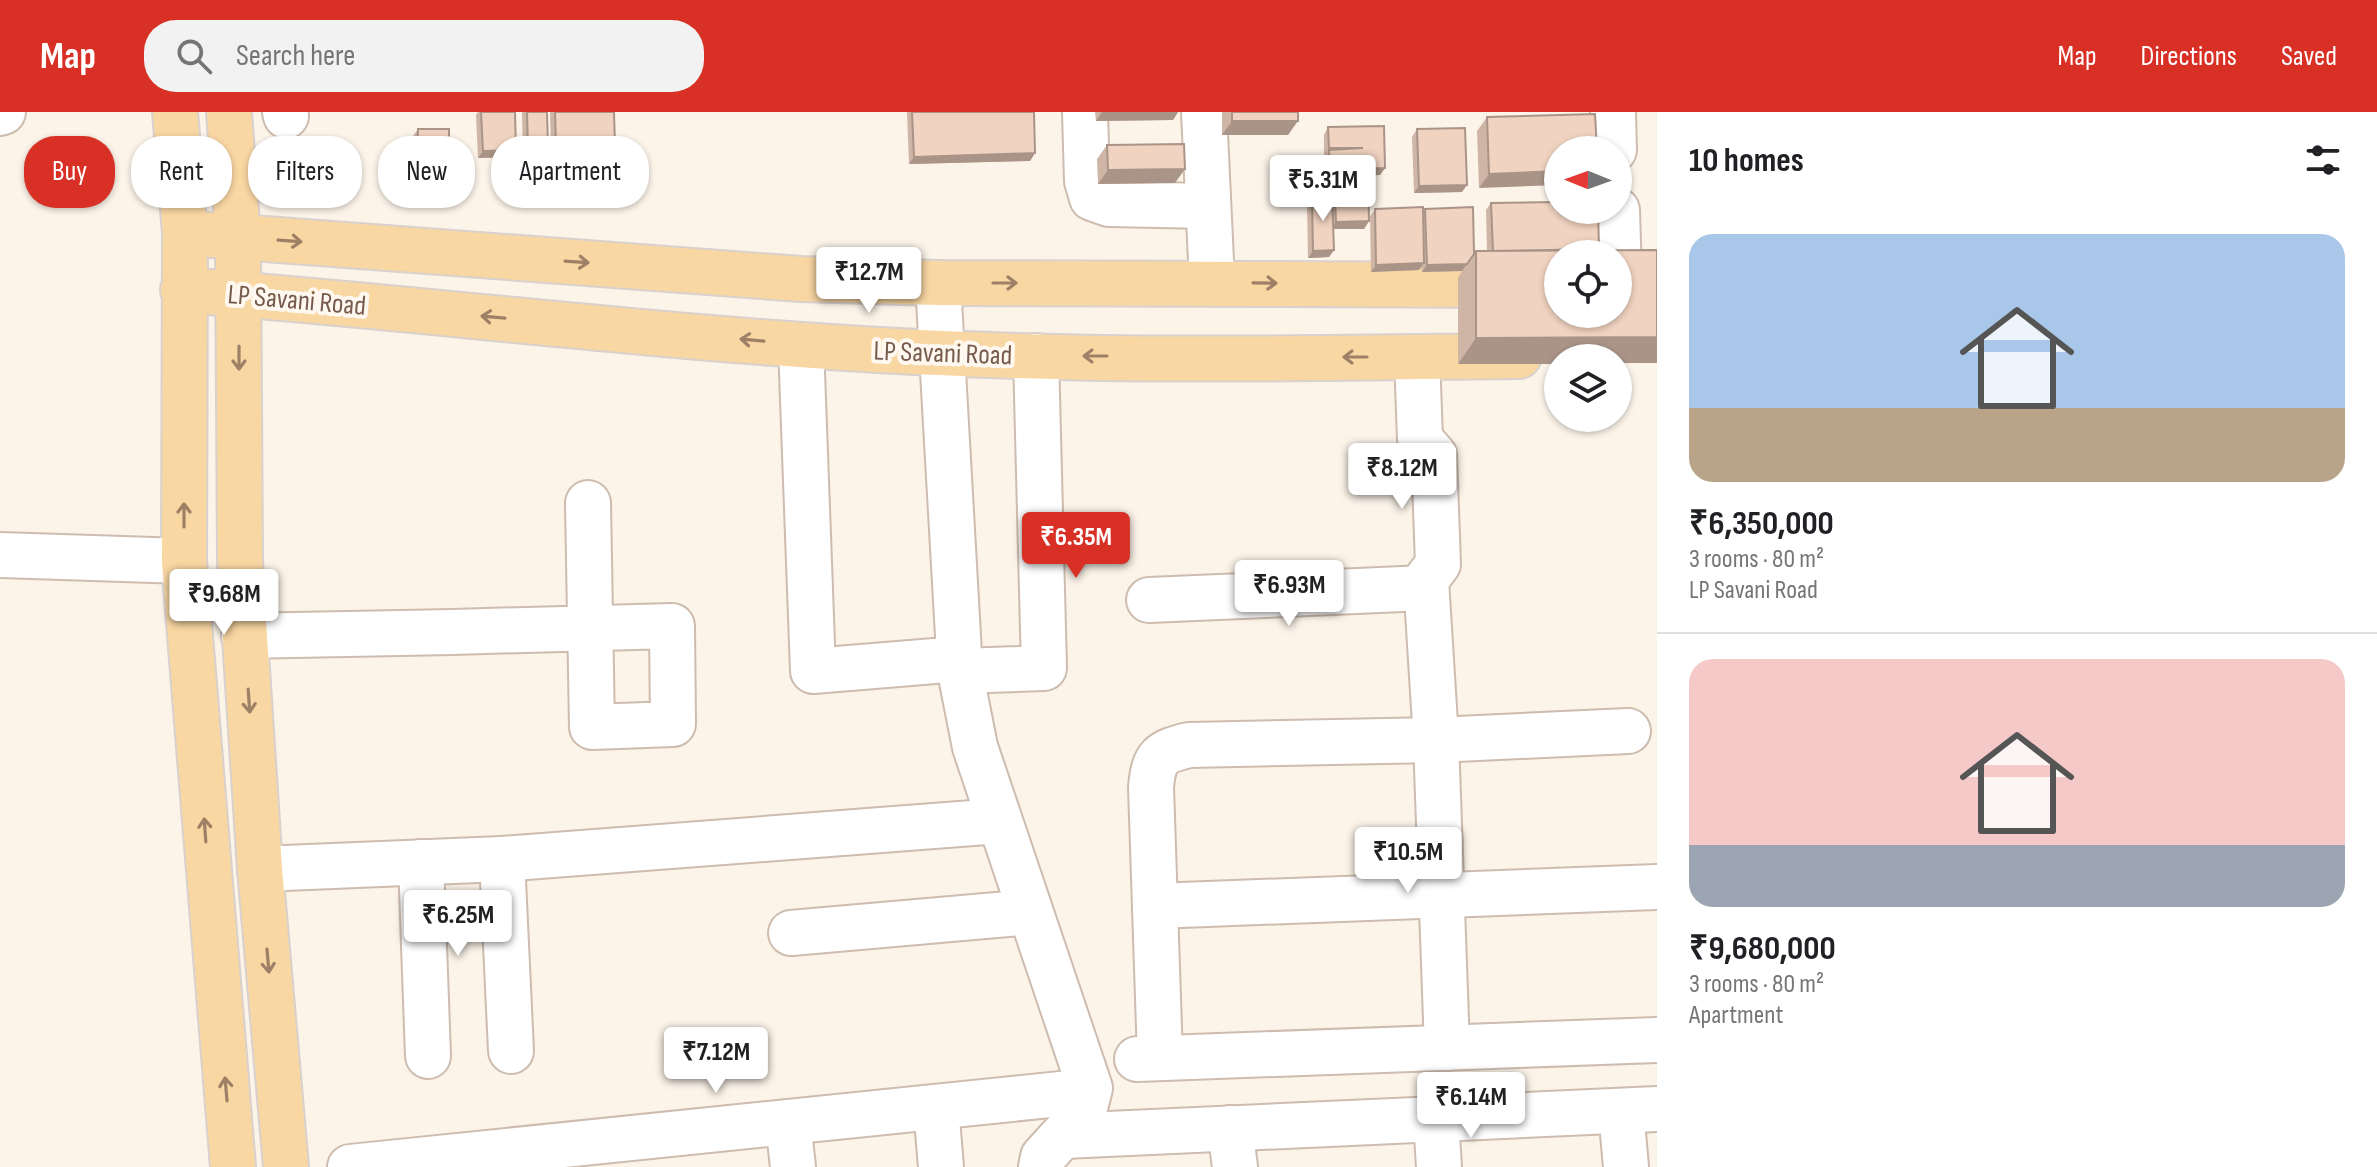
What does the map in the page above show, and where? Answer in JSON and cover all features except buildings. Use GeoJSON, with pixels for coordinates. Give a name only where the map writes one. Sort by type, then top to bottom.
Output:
{"type":"FeatureCollection","features":[{"type":"Feature","properties":{"kind":"main road"},"geometry":{"type":"LineString","coordinates":[[175,112],[185,233],[184,561],[233,1167]]}},
{"type":"Feature","properties":{"kind":"main road"},"geometry":{"type":"LineString","coordinates":[[229,112],[238,237],[240,561],[244,636],[260,869],[286,1167]]}},
{"type":"Feature","properties":{"kind":"main road","name":"LP Savani Road"},"geometry":{"type":"LineString","coordinates":[[185,233],[801,279],[938,283],[1544,285]]}},
{"type":"Feature","properties":{"kind":"main road","name":"LP Savani Road"},"geometry":{"type":"LineString","coordinates":[[183,290],[801,345],[940,353],[1036,356],[1544,355]]}},
{"type":"Feature","properties":{"kind":"street"},"geometry":{"type":"LineString","coordinates":[[1085,112],[1087,181],[1092,198],[1109,204],[1208,206]]}},
{"type":"Feature","properties":{"kind":"street"},"geometry":{"type":"LineString","coordinates":[[1204,112],[1212,282]]}},
{"type":"Feature","properties":{"kind":"street"},"geometry":{"type":"LineString","coordinates":[[1613,112],[1614,136]]}},
{"type":"Feature","properties":{"kind":"street"},"geometry":{"type":"LineString","coordinates":[[938,283],[959,665],[975,747],[1090,1088],[1084,1112],[1052,1151]]}},
{"type":"Feature","properties":{"kind":"street"},"geometry":{"type":"LineString","coordinates":[[1622,341],[1624,328]]}},
{"type":"Feature","properties":{"kind":"street"},"geometry":{"type":"LineString","coordinates":[[801,345],[813,671],[959,665],[1044,668],[1036,356]]}},
{"type":"Feature","properties":{"kind":"street"},"geometry":{"type":"LineString","coordinates":[[1417,357],[1420,439],[1434,455],[1438,564],[1426,584],[1436,740],[1447,1048]]}},
{"type":"Feature","properties":{"kind":"street"},"geometry":{"type":"LineString","coordinates":[[244,636],[591,629],[588,503]]}},
{"type":"Feature","properties":{"kind":"street"},"geometry":{"type":"LineString","coordinates":[[0,555],[184,561]]}},
{"type":"Feature","properties":{"kind":"street"},"geometry":{"type":"LineString","coordinates":[[1149,600],[1426,584]]}},
{"type":"Feature","properties":{"kind":"street"},"geometry":{"type":"LineString","coordinates":[[1628,731],[1436,740],[1189,745],[1164,751],[1153,767],[1151,787],[1155,906],[1148,1058],[1657,1040]]}},
{"type":"Feature","properties":{"kind":"street"},"geometry":{"type":"LineString","coordinates":[[260,869],[502,859],[999,821]]}},
{"type":"Feature","properties":{"kind":"street"},"geometry":{"type":"LineString","coordinates":[[502,859],[511,1051]]}},
{"type":"Feature","properties":{"kind":"street"},"geometry":{"type":"LineString","coordinates":[[421,862],[428,1056]]}},
{"type":"Feature","properties":{"kind":"street"},"geometry":{"type":"LineString","coordinates":[[1155,906],[1657,887]]}},
{"type":"Feature","properties":{"kind":"street"},"geometry":{"type":"LineString","coordinates":[[791,933],[1030,912]]}},
{"type":"Feature","properties":{"kind":"street"},"geometry":{"type":"LineString","coordinates":[[350,1167],[639,1152],[788,1122],[1089,1091]]}},
{"type":"Feature","properties":{"kind":"street"},"geometry":{"type":"LineString","coordinates":[[936,1107],[941,1167]]}},
{"type":"Feature","properties":{"kind":"street"},"geometry":{"type":"LineString","coordinates":[[1052,1151],[1232,1148],[1436,1119],[1639,1110],[1626,1167]]}},
{"type":"Feature","properties":{"kind":"street"},"geometry":{"type":"LineString","coordinates":[[1436,1119],[1439,1167]]}},
{"type":"Feature","properties":{"kind":"street"},"geometry":{"type":"LineString","coordinates":[[788,1122],[793,1167]]}}]}
